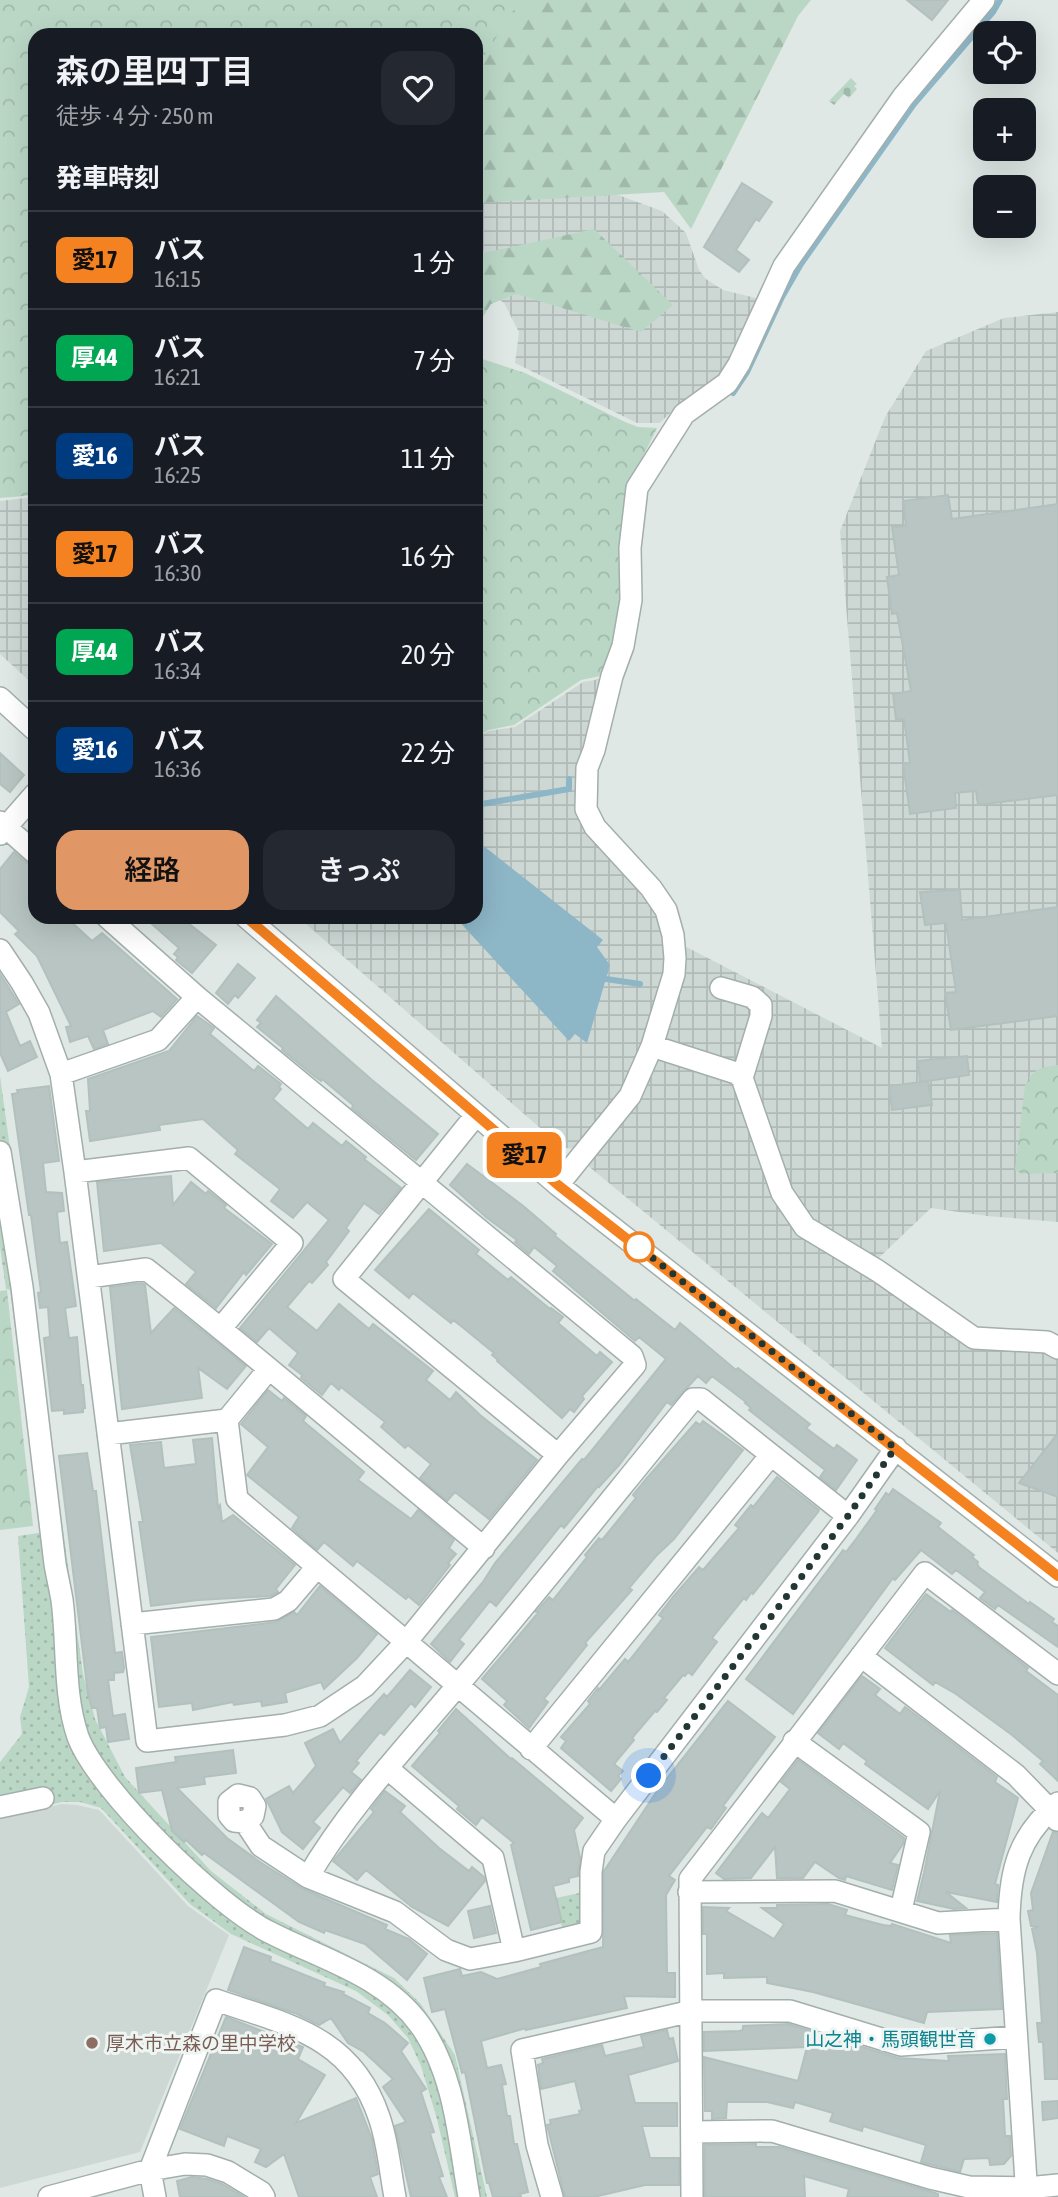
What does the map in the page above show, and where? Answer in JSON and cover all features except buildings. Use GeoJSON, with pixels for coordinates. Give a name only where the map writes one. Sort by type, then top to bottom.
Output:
{"type":"FeatureCollection","features":[{"type":"Feature","properties":{"kind":"street"},"geometry":{"type":"LineString","coordinates":[[558,1185],[630,1096],[652,1046],[674,974],[676,958],[666,910],[651,888],[595,827],[586,809],[587,768],[623,646],[631,600],[631,548],[637,488],[684,414],[727,383],[739,364],[784,266],[903,97],[984,0]]}},
{"type":"Feature","properties":{"kind":"street"},"geometry":{"type":"LineString","coordinates":[[0,698],[28,724]]}},
{"type":"Feature","properties":{"kind":"street"},"geometry":{"type":"LineString","coordinates":[[28,801],[2,828],[28,848]]}},
{"type":"Feature","properties":{"kind":"street"},"geometry":{"type":"LineString","coordinates":[[0,950],[39,1013],[61,1074],[147,1741],[285,1725],[320,1716],[365,1686],[407,1641],[635,1365],[632,1356],[197,997],[115,924]]}},
{"type":"Feature","properties":{"kind":"street"},"geometry":{"type":"LineString","coordinates":[[254,924],[558,1185],[1058,1576]]}},
{"type":"Feature","properties":{"kind":"street"},"geometry":{"type":"LineString","coordinates":[[721,988],[752,997],[761,1005],[761,1016],[741,1078]]}},
{"type":"Feature","properties":{"kind":"street"},"geometry":{"type":"LineString","coordinates":[[61,1074],[158,1040],[197,997]]}},
{"type":"Feature","properties":{"kind":"street"},"geometry":{"type":"LineString","coordinates":[[652,1046],[736,1073],[741,1078],[782,1194],[805,1227],[878,1271],[974,1338],[1047,1342],[1058,1348]]}},
{"type":"Feature","properties":{"kind":"street"},"geometry":{"type":"LineString","coordinates":[[476,1115],[344,1279],[558,1455]]}},
{"type":"Feature","properties":{"kind":"street"},"geometry":{"type":"LineString","coordinates":[[0,1152],[22,1287],[55,1564],[62,1600],[70,1703],[79,1738],[98,1770],[133,1815],[219,1898],[265,1931],[365,1976],[403,2004],[421,2027],[447,2080],[470,2197]]}},
{"type":"Feature","properties":{"kind":"street"},"geometry":{"type":"LineString","coordinates":[[75,1172],[189,1158],[292,1243],[221,1328]]}},
{"type":"Feature","properties":{"kind":"street"},"geometry":{"type":"LineString","coordinates":[[89,1277],[146,1269],[221,1328],[484,1548]]}},
{"type":"Feature","properties":{"kind":"street"},"geometry":{"type":"LineString","coordinates":[[108,1434],[227,1420],[268,1370]]}},
{"type":"Feature","properties":{"kind":"street"},"geometry":{"type":"LineString","coordinates":[[308,1877],[328,1842],[387,1768],[693,1399],[701,1399],[848,1516]]}},
{"type":"Feature","properties":{"kind":"street"},"geometry":{"type":"LineString","coordinates":[[227,1420],[237,1499],[616,1819]]}},
{"type":"Feature","properties":{"kind":"street"},"geometry":{"type":"LineString","coordinates":[[245,1822],[261,1846],[308,1877],[395,1912],[446,1950],[470,1959],[514,1951],[591,1931],[591,1872],[594,1851],[848,1516],[895,1448]]}},
{"type":"Feature","properties":{"kind":"street"},"geometry":{"type":"LineString","coordinates":[[531,1749],[771,1455]]}},
{"type":"Feature","properties":{"kind":"street"},"geometry":{"type":"LineString","coordinates":[[132,1624],[274,1609],[288,1601],[317,1567]]}},
{"type":"Feature","properties":{"kind":"street"},"geometry":{"type":"LineString","coordinates":[[692,2197],[690,1879],[925,1573],[1058,1674]]}},
{"type":"Feature","properties":{"kind":"street"},"geometry":{"type":"LineString","coordinates":[[861,1656],[1016,1775],[1055,1812],[1030,1834],[1017,1858],[1012,1876],[1009,1919],[1027,2192]]}},
{"type":"Feature","properties":{"kind":"street"},"geometry":{"type":"LineString","coordinates":[[794,1741],[919,1832],[901,1910]]}},
{"type":"Feature","properties":{"kind":"street"},"geometry":{"type":"LineString","coordinates":[[387,1768],[493,1858],[514,1951]]}},
{"type":"Feature","properties":{"kind":"street"},"geometry":{"type":"LineString","coordinates":[[0,1807],[43,1798]]}},
{"type":"Feature","properties":{"kind":"street"},"geometry":{"type":"LineString","coordinates":[[689,1892],[835,1891],[938,1923],[1009,1919]]}},
{"type":"Feature","properties":{"kind":"street"},"geometry":{"type":"LineString","coordinates":[[155,2197],[150,2170],[216,2000],[297,2028],[323,2041],[351,2065],[370,2094],[380,2120],[396,2197]]}},
{"type":"Feature","properties":{"kind":"street"},"geometry":{"type":"LineString","coordinates":[[552,2197],[537,2145],[522,2050],[692,2011],[790,2011],[901,2045],[1016,2037]]}},
{"type":"Feature","properties":{"kind":"street"},"geometry":{"type":"LineString","coordinates":[[692,2132],[772,2131],[969,2187],[1027,2192],[1058,2185]]}},
{"type":"Feature","properties":{"kind":"street"},"geometry":{"type":"LineString","coordinates":[[49,2197],[150,2170],[185,2164],[207,2165],[228,2172],[261,2192],[264,2197]]}},
{"type":"Feature","properties":{"kind":"shaded area"},"geometry":{"type":"Polygon","coordinates":[[[483,167],[580,181],[662,211],[686,233],[699,270],[706,279],[723,290],[760,299],[731,370],[699,395],[682,401],[660,423],[637,423],[515,363],[519,332],[504,303],[483,289],[483,167]]]}},
{"type":"Feature","properties":{"kind":"shaded area"},"geometry":{"type":"Polygon","coordinates":[[[1058,312],[1058,1222],[931,1208],[864,1272],[968,1342],[1042,1351],[1058,1358],[1058,1553],[587,1165],[583,1149],[563,1148],[306,924],[483,924],[483,734],[515,727],[583,682],[606,678],[576,772],[575,806],[590,836],[646,898],[667,937],[882,1048],[840,531],[885,417],[926,351],[1004,318],[1058,312]]]}},
{"type":"Feature","properties":{"kind":"shaded area"},"geometry":{"type":"Polygon","coordinates":[[[28,498],[28,680],[0,654],[0,501],[28,498]]]}},
{"type":"Feature","properties":{"kind":"shaded area","name":"厚木市立森の里中学校"},"geometry":{"type":"Polygon","coordinates":[[[61,1804],[99,1810],[188,1906],[229,1935],[140,2152],[0,2188],[0,1819],[61,1804]]]}},
{"type":"Feature","properties":{"kind":"green space"},"geometry":{"type":"Polygon","coordinates":[[[0,0],[520,0],[483,58],[483,28],[28,28],[28,496],[0,498],[0,0]]]}},
{"type":"Feature","properties":{"kind":"green space"},"geometry":{"type":"Polygon","coordinates":[[[244,0],[811,0],[798,16],[691,229],[664,192],[483,203],[483,28],[232,28],[244,0]]]}},
{"type":"Feature","properties":{"kind":"green space"},"geometry":{"type":"Polygon","coordinates":[[[851,78],[857,84],[854,86],[857,89],[849,98],[844,94],[834,105],[829,101],[851,78]]]}},
{"type":"Feature","properties":{"kind":"green space"},"geometry":{"type":"Polygon","coordinates":[[[594,229],[673,305],[641,332],[516,294],[491,304],[483,317],[483,248],[484,253],[594,229]]]}},
{"type":"Feature","properties":{"kind":"green space"},"geometry":{"type":"Polygon","coordinates":[[[483,359],[525,373],[625,422],[638,427],[657,428],[635,473],[624,599],[605,675],[581,680],[514,725],[483,733],[483,359]]]}},
{"type":"Feature","properties":{"kind":"green space"},"geometry":{"type":"Polygon","coordinates":[[[1058,1065],[1058,1173],[1022,1174],[1015,1170],[1025,1085],[1038,1070],[1058,1065]]]}},
{"type":"Feature","properties":{"kind":"green space"},"geometry":{"type":"Polygon","coordinates":[[[0,1076],[83,1674],[95,1719],[125,1777],[211,1871],[266,1914],[394,1978],[420,2003],[455,2055],[487,2197],[455,2197],[437,2119],[421,2066],[408,2038],[388,2015],[356,1991],[231,1934],[190,1904],[101,1808],[80,1802],[62,1802],[0,1817],[0,1762],[22,1734],[20,1717],[29,1687],[18,1536],[45,1532],[37,1500],[10,1290],[6,1289],[0,1247],[0,1076]]]}},
{"type":"Feature","properties":{"kind":"green space"},"geometry":{"type":"Polygon","coordinates":[[[7,1290],[33,1526],[0,1530],[0,1291],[7,1290]]]}},
{"type":"Feature","properties":{"kind":"green space"},"geometry":{"type":"Polygon","coordinates":[[[584,1892],[585,1921],[578,1930],[563,1933],[556,1898],[584,1892]]]}},
{"type":"Feature","properties":{"kind":"water"},"geometry":{"type":"Polygon","coordinates":[[[483,846],[603,940],[597,947],[610,965],[587,1043],[575,1034],[569,1041],[461,924],[483,924],[483,846]]]}},
{"type":"Feature","properties":{"kind":"waterway"},"geometry":{"type":"LineString","coordinates":[[733,393],[747,372],[782,297],[801,264],[914,104],[993,12],[1000,0]]}},
{"type":"Feature","properties":{"kind":"waterway"},"geometry":{"type":"LineString","coordinates":[[483,804],[569,789],[569,779]]}},
{"type":"Feature","properties":{"kind":"waterway"},"geometry":{"type":"LineString","coordinates":[[606,979],[640,984]]}},
{"type":"Feature","properties":{"kind":"bus line","name":"愛17"},"geometry":{"type":"LineString","coordinates":[[254,924],[558,1185],[1058,1576]]}},
{"type":"Feature","properties":{"kind":"place","name":"山之神・馬頭観世音"},"geometry":{"type":"Point","coordinates":[990,2039]}},
{"type":"Feature","properties":{"kind":"place","name":"厚木市立森の里中学校"},"geometry":{"type":"Point","coordinates":[92,2043]}},
{"type":"Feature","properties":{"kind":"route"},"geometry":{"type":"LineString","coordinates":[[639,1247],[636,1245],[895,1448],[848,1516],[649,1776]]}}]}
